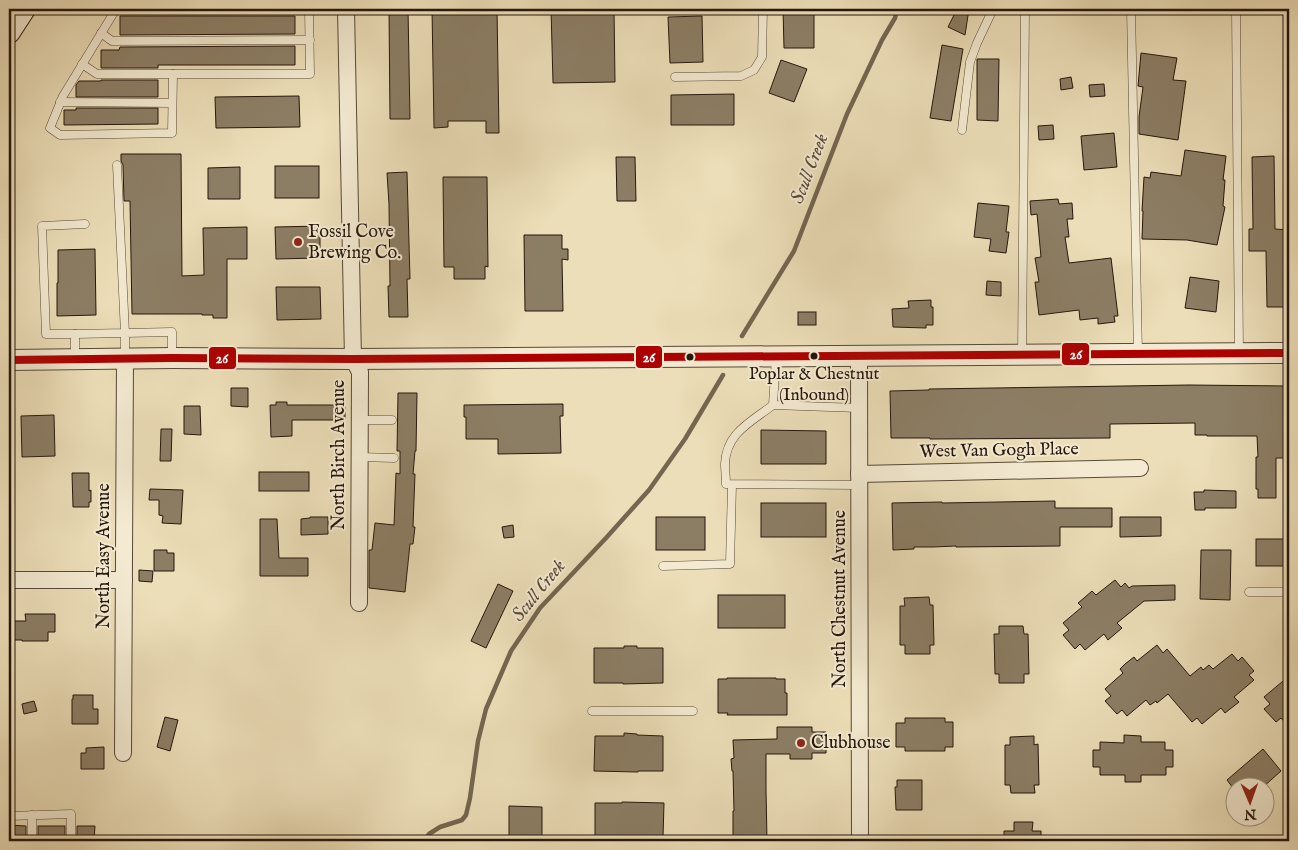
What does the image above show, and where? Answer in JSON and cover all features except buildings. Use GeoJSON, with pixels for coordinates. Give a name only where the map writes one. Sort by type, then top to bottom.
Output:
{"type":"FeatureCollection","features":[{"type":"Feature","properties":{"kind":"main road"},"geometry":{"type":"LineString","coordinates":[[9,32],[24,9]]}},
{"type":"Feature","properties":{"kind":"street","name":"North Birch Avenue"},"geometry":{"type":"LineString","coordinates":[[346,9],[353,359],[360,372],[358,603]]}},
{"type":"Feature","properties":{"kind":"street"},"geometry":{"type":"LineString","coordinates":[[9,360],[1289,353]]}},
{"type":"Feature","properties":{"kind":"street","name":"North Chestnut Avenue"},"geometry":{"type":"LineString","coordinates":[[859,356],[860,841]]}},
{"type":"Feature","properties":{"kind":"street","name":"North Easy Avenue"},"geometry":{"type":"LineString","coordinates":[[123,753],[125,359]]}},
{"type":"Feature","properties":{"kind":"street","name":"West Van Gogh Place"},"geometry":{"type":"LineString","coordinates":[[859,479],[1140,468]]}},
{"type":"Feature","properties":{"kind":"street"},"geometry":{"type":"LineString","coordinates":[[9,580],[124,580]]}},
{"type":"Feature","properties":{"kind":"lane"},"geometry":{"type":"LineString","coordinates":[[116,9],[60,102],[50,128],[60,135],[172,132],[173,74]]}},
{"type":"Feature","properties":{"kind":"lane"},"geometry":{"type":"LineString","coordinates":[[82,64],[98,74],[310,74],[310,9]]}},
{"type":"Feature","properties":{"kind":"lane"},"geometry":{"type":"LineString","coordinates":[[675,77],[741,76],[754,70],[762,57],[763,9]]}},
{"type":"Feature","properties":{"kind":"lane"},"geometry":{"type":"LineString","coordinates":[[962,130],[970,62],[993,9]]}},
{"type":"Feature","properties":{"kind":"lane"},"geometry":{"type":"LineString","coordinates":[[1022,354],[1025,9]]}},
{"type":"Feature","properties":{"kind":"lane"},"geometry":{"type":"LineString","coordinates":[[1131,9],[1138,354]]}},
{"type":"Feature","properties":{"kind":"lane"},"geometry":{"type":"LineString","coordinates":[[1236,9],[1239,354]]}},
{"type":"Feature","properties":{"kind":"lane"},"geometry":{"type":"LineString","coordinates":[[101,33],[112,41],[310,40]]}},
{"type":"Feature","properties":{"kind":"lane"},"geometry":{"type":"LineString","coordinates":[[60,102],[172,103]]}},
{"type":"Feature","properties":{"kind":"lane"},"geometry":{"type":"LineString","coordinates":[[117,165],[125,359]]}},
{"type":"Feature","properties":{"kind":"lane"},"geometry":{"type":"LineString","coordinates":[[85,224],[42,226],[46,334],[172,332],[172,358]]}},
{"type":"Feature","properties":{"kind":"lane"},"geometry":{"type":"LineString","coordinates":[[75,334],[75,359]]}},
{"type":"Feature","properties":{"kind":"lane"},"geometry":{"type":"LineString","coordinates":[[773,405],[776,357]]}},
{"type":"Feature","properties":{"kind":"lane"},"geometry":{"type":"LineString","coordinates":[[859,408],[773,405],[739,431],[731,440],[725,465],[726,484],[859,479]]}},
{"type":"Feature","properties":{"kind":"lane"},"geometry":{"type":"LineString","coordinates":[[360,420],[392,420]]}},
{"type":"Feature","properties":{"kind":"lane"},"geometry":{"type":"LineString","coordinates":[[360,457],[394,458]]}},
{"type":"Feature","properties":{"kind":"lane"},"geometry":{"type":"LineString","coordinates":[[663,566],[730,564],[732,484]]}},
{"type":"Feature","properties":{"kind":"lane"},"geometry":{"type":"LineString","coordinates":[[1249,592],[1289,592]]}},
{"type":"Feature","properties":{"kind":"lane"},"geometry":{"type":"LineString","coordinates":[[592,711],[693,711]]}},
{"type":"Feature","properties":{"kind":"lane"},"geometry":{"type":"LineString","coordinates":[[9,816],[71,814],[71,841]]}},
{"type":"Feature","properties":{"kind":"lane"},"geometry":{"type":"LineString","coordinates":[[32,815],[32,841]]}},
{"type":"Feature","properties":{"kind":"waterway","name":"Scull Creek"},"geometry":{"type":"LineString","coordinates":[[742,336],[794,251],[847,114],[882,40],[895,18],[897,9]]}},
{"type":"Feature","properties":{"kind":"waterway","name":"Scull Creek"},"geometry":{"type":"LineString","coordinates":[[424,841],[429,834],[440,827],[462,820],[466,815],[478,741],[486,709],[511,651],[540,608],[649,490],[685,439],[723,375]]}},
{"type":"Feature","properties":{"kind":"transit line","name":"26"},"geometry":{"type":"LineString","coordinates":[[9,360],[1289,353]]}},
{"type":"Feature","properties":{"kind":"place","name":"Fossil Cove Brewing Co."},"geometry":{"type":"Point","coordinates":[298,242]}},
{"type":"Feature","properties":{"kind":"place","name":"Poplar & Chestnut (Inbound)"},"geometry":{"type":"Point","coordinates":[814,356]}},
{"type":"Feature","properties":{"kind":"place","name":"Clubhouse"},"geometry":{"type":"Point","coordinates":[801,743]}}]}
